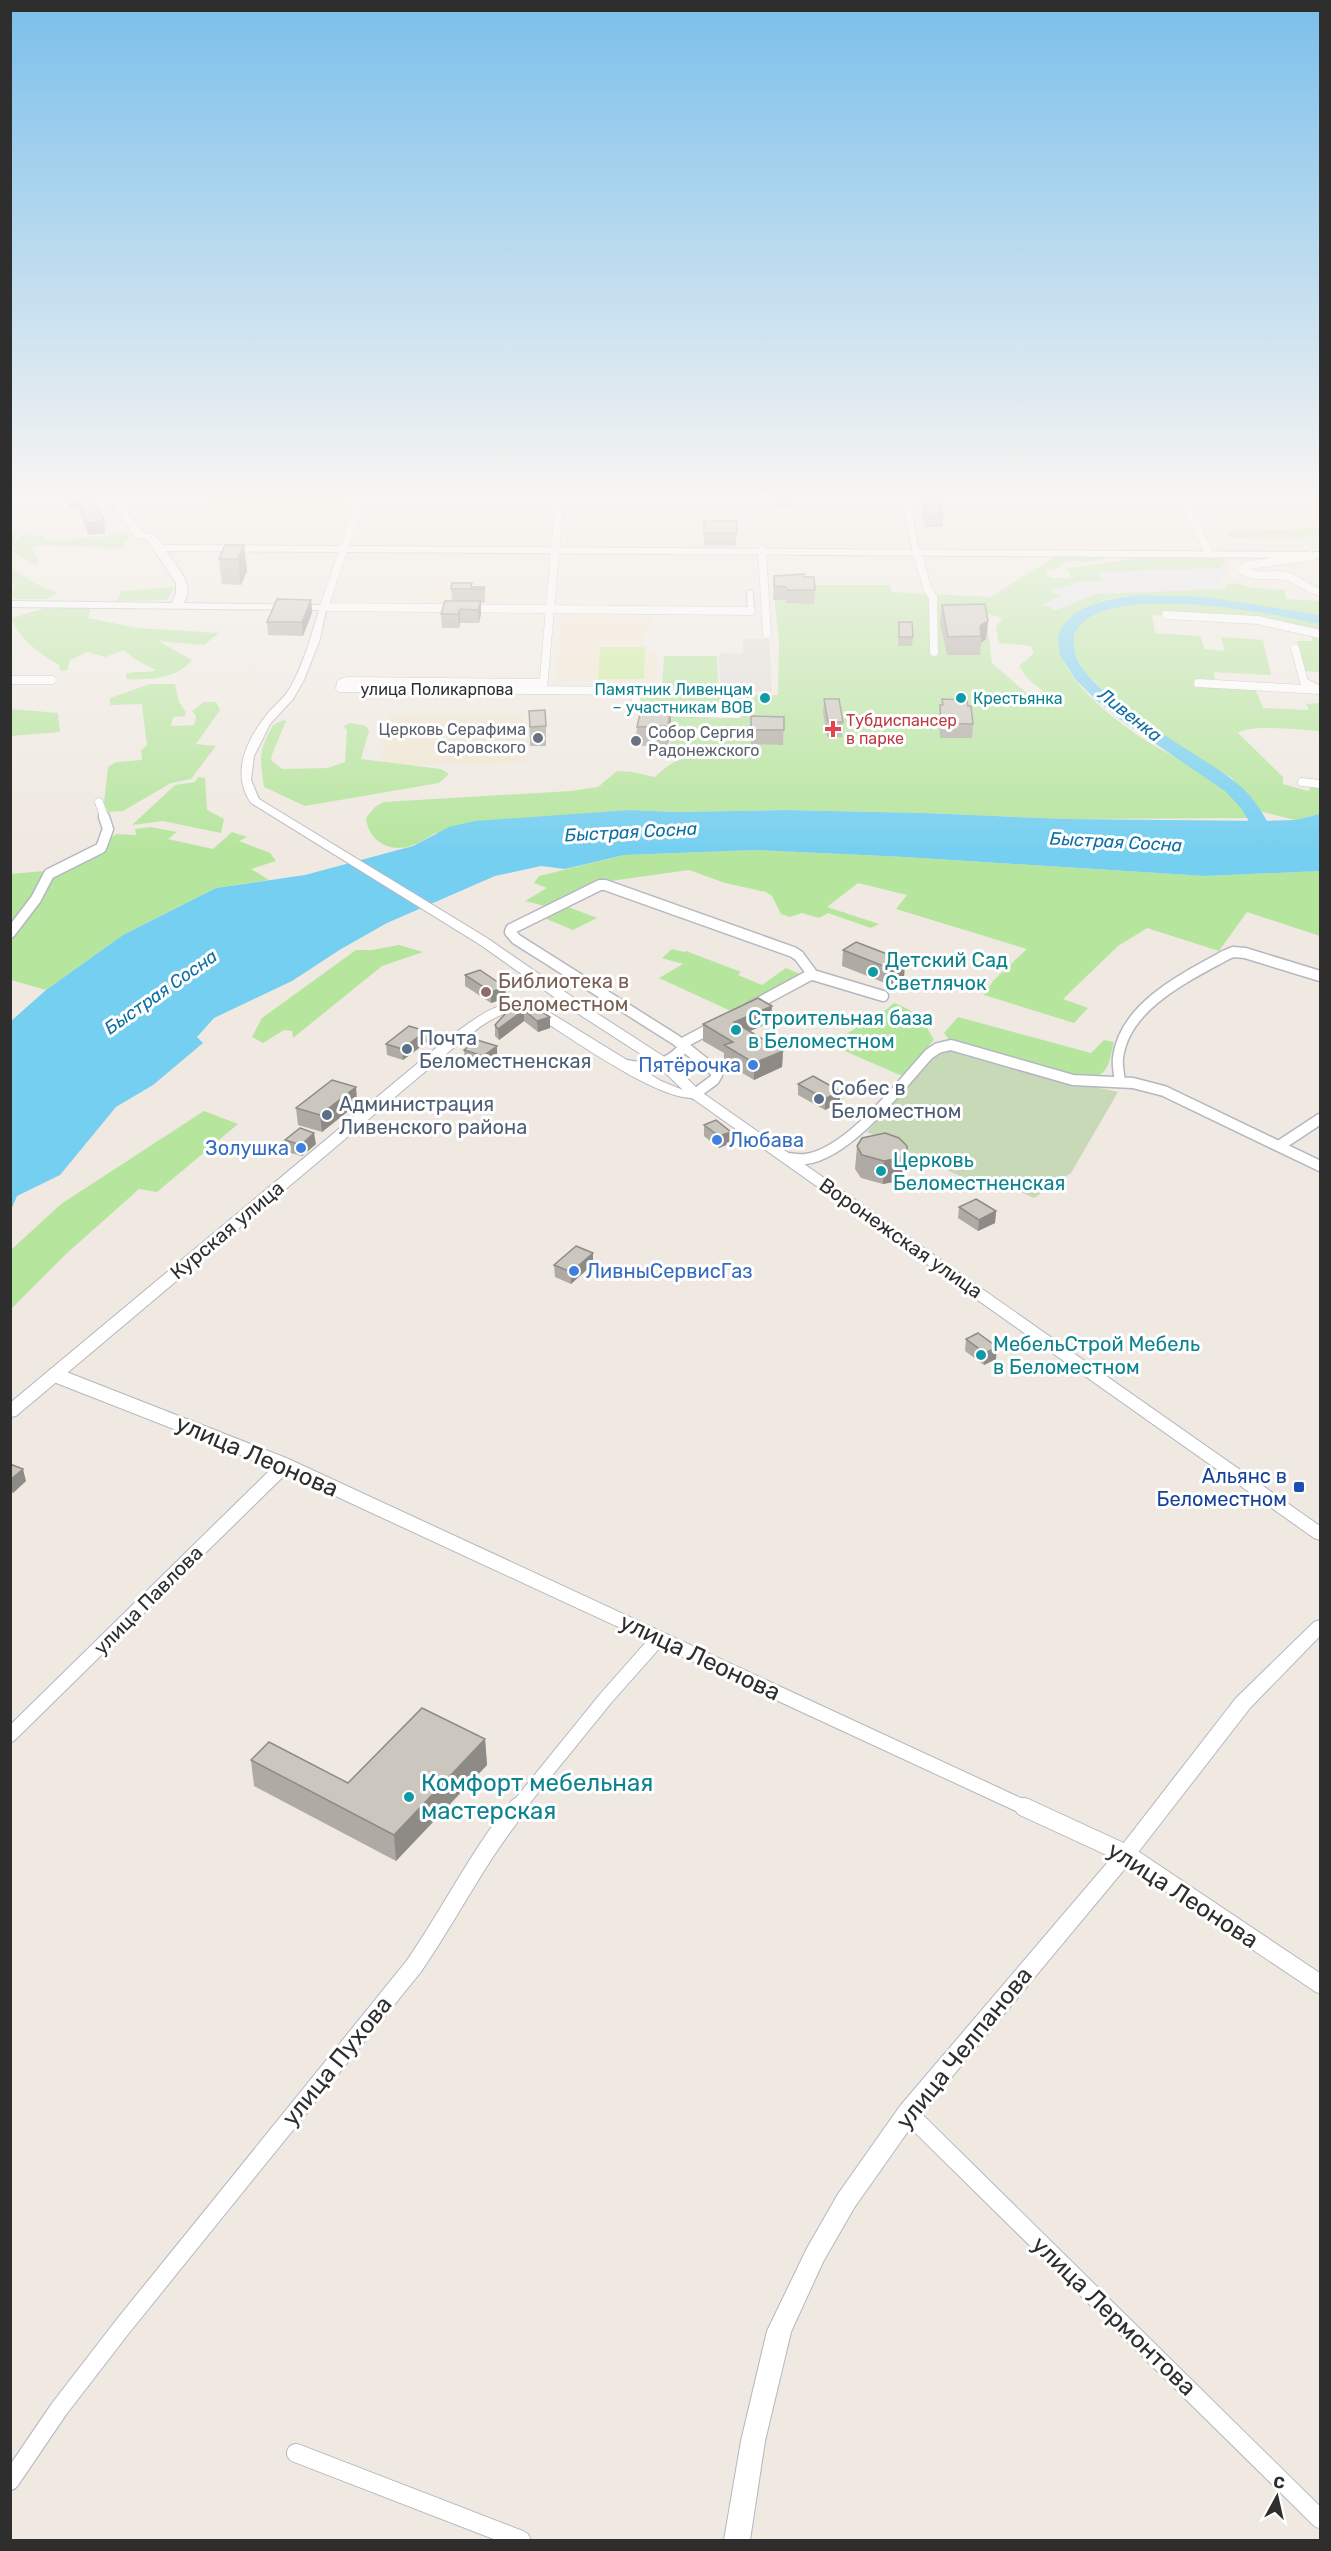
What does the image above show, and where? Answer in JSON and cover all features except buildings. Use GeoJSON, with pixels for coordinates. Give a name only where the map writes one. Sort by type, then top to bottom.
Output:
{"type":"FeatureCollection","features":[{"type":"Feature","properties":{"kind":"street","name":"Воронежская улица"},"geometry":{"type":"LineString","coordinates":[[322,614],[312,650],[296,687],[272,715],[257,738],[245,773],[245,782],[251,796],[285,821],[483,941],[579,1008],[661,1061],[695,1094],[1320,1534]]}},
{"type":"Feature","properties":{"kind":"street"},"geometry":{"type":"LineString","coordinates":[[543,686],[550,614]]}},
{"type":"Feature","properties":{"kind":"street"},"geometry":{"type":"LineString","coordinates":[[766,614],[767,634]]}},
{"type":"Feature","properties":{"kind":"street"},"geometry":{"type":"LineString","coordinates":[[933,614],[934,652]]}},
{"type":"Feature","properties":{"kind":"street"},"geometry":{"type":"LineString","coordinates":[[1166,615],[1257,620],[1320,634]]}},
{"type":"Feature","properties":{"kind":"street"},"geometry":{"type":"LineString","coordinates":[[1294,648],[1304,682],[1308,686],[1320,689]]}},
{"type":"Feature","properties":{"kind":"street"},"geometry":{"type":"LineString","coordinates":[[10,680],[52,680]]}},
{"type":"Feature","properties":{"kind":"street","name":"улица Поликарпова"},"geometry":{"type":"LineString","coordinates":[[543,686],[340,688],[342,682],[347,681],[543,686],[634,691],[637,706],[644,712],[738,714]]}},
{"type":"Feature","properties":{"kind":"street"},"geometry":{"type":"LineString","coordinates":[[1198,682],[1320,689]]}},
{"type":"Feature","properties":{"kind":"street"},"geometry":{"type":"LineString","coordinates":[[1302,782],[1320,784]]}},
{"type":"Feature","properties":{"kind":"street"},"geometry":{"type":"LineString","coordinates":[[10,933],[36,899],[49,874],[101,848],[108,830],[99,802]]}},
{"type":"Feature","properties":{"kind":"street"},"geometry":{"type":"LineString","coordinates":[[695,1094],[714,1080],[717,1074],[682,1045],[512,935],[511,929],[600,885],[612,887],[793,952],[799,956],[812,974],[883,996]]}},
{"type":"Feature","properties":{"kind":"street"},"geometry":{"type":"LineString","coordinates":[[1120,1081],[1117,1071],[1121,1045],[1132,1024],[1154,999],[1174,984],[1226,955],[1233,952],[1245,953],[1320,976]]}},
{"type":"Feature","properties":{"kind":"street"},"geometry":{"type":"LineString","coordinates":[[743,1011],[812,974]]}},
{"type":"Feature","properties":{"kind":"street","name":"Курская улица"},"geometry":{"type":"LineString","coordinates":[[10,1412],[447,1046],[498,1009],[511,1006],[531,1007],[671,1091],[683,1095],[695,1094]]}},
{"type":"Feature","properties":{"kind":"street"},"geometry":{"type":"LineString","coordinates":[[626,1065],[648,1067],[661,1061],[675,1059],[682,1045],[722,1022]]}},
{"type":"Feature","properties":{"kind":"street"},"geometry":{"type":"LineString","coordinates":[[787,1158],[808,1160],[819,1157],[839,1144],[867,1122],[918,1066],[940,1047],[959,1046],[1073,1080],[1120,1081],[1164,1091],[1320,1166]]}},
{"type":"Feature","properties":{"kind":"street"},"geometry":{"type":"LineString","coordinates":[[1279,1146],[1320,1119]]}},
{"type":"Feature","properties":{"kind":"street","name":"улица Леонова"},"geometry":{"type":"LineString","coordinates":[[55,1375],[285,1465],[1126,1854],[1320,1984]]}},
{"type":"Feature","properties":{"kind":"street","name":"улица Павлова"},"geometry":{"type":"LineString","coordinates":[[10,1735],[285,1465]]}},
{"type":"Feature","properties":{"kind":"street","name":"улица Челпанова"},"geometry":{"type":"LineString","coordinates":[[737,2541],[753,2441],[779,2331],[815,2255],[846,2201],[908,2113],[1126,1854],[1242,1703],[1320,1626]]}},
{"type":"Feature","properties":{"kind":"street","name":"улица Пухова"},"geometry":{"type":"LineString","coordinates":[[10,2481],[59,2409],[123,2326],[414,1966],[438,1931],[495,1835],[606,1698],[660,1638]]}},
{"type":"Feature","properties":{"kind":"street","name":"улица Лермонтова"},"geometry":{"type":"LineString","coordinates":[[908,2113],[1320,2519]]}},
{"type":"Feature","properties":{"kind":"street"},"geometry":{"type":"LineString","coordinates":[[296,2453],[521,2541]]}},
{"type":"Feature","properties":{"kind":"shaded area"},"geometry":{"type":"Polygon","coordinates":[[[562,615],[650,616],[650,628],[645,632],[642,644],[648,651],[658,655],[657,682],[555,681],[562,615]]]}},
{"type":"Feature","properties":{"kind":"shaded area"},"geometry":{"type":"Polygon","coordinates":[[[743,639],[769,639],[772,691],[720,693],[719,653],[743,654],[743,639]]]}},
{"type":"Feature","properties":{"kind":"shaded area"},"geometry":{"type":"Polygon","coordinates":[[[390,714],[522,715],[525,762],[379,766],[390,714]]]}},
{"type":"Feature","properties":{"kind":"green space"},"geometry":{"type":"Polygon","coordinates":[[[25,614],[89,614],[88,618],[137,628],[219,633],[204,645],[158,641],[192,660],[171,675],[126,679],[126,674],[156,670],[136,660],[124,650],[105,657],[88,652],[70,660],[67,670],[60,671],[59,665],[25,640],[11,618],[25,614]]]}},
{"type":"Feature","properties":{"kind":"green space"},"geometry":{"type":"Polygon","coordinates":[[[776,614],[988,614],[992,663],[1031,697],[1043,691],[1027,678],[1019,666],[1034,653],[1031,646],[999,643],[996,628],[1002,618],[988,614],[1078,614],[1066,624],[1060,639],[1066,666],[1075,679],[1099,705],[1141,738],[1192,766],[1222,786],[1243,807],[1247,818],[1067,819],[785,810],[674,812],[631,810],[435,833],[413,845],[397,848],[382,844],[368,826],[366,818],[375,807],[384,802],[571,791],[598,787],[617,771],[655,777],[676,761],[691,758],[670,756],[670,737],[634,736],[640,721],[641,695],[778,695],[779,642],[776,614]]]}},
{"type":"Feature","properties":{"kind":"green space"},"geometry":{"type":"Polygon","coordinates":[[[1093,614],[1269,614],[1295,616],[1320,624],[1320,631],[1289,625],[1152,615],[1155,633],[1200,636],[1205,649],[1225,651],[1221,637],[1263,640],[1271,675],[1214,672],[1215,682],[1255,689],[1263,708],[1309,710],[1306,704],[1320,703],[1320,736],[1318,731],[1276,728],[1245,730],[1238,733],[1283,777],[1283,784],[1308,791],[1313,785],[1320,786],[1320,814],[1295,820],[1259,811],[1232,778],[1196,759],[1163,737],[1105,692],[1084,671],[1069,644],[1070,638],[1082,620],[1093,614]]]}},
{"type":"Feature","properties":{"kind":"green space"},"geometry":{"type":"Polygon","coordinates":[[[1313,635],[1320,636],[1320,672],[1304,671],[1297,641],[1312,641],[1313,635]]]}},
{"type":"Feature","properties":{"kind":"green space"},"geometry":{"type":"Polygon","coordinates":[[[600,647],[645,647],[644,679],[598,679],[600,647]]]}},
{"type":"Feature","properties":{"kind":"green space"},"geometry":{"type":"Polygon","coordinates":[[[664,656],[717,656],[718,688],[662,688],[664,656]]]}},
{"type":"Feature","properties":{"kind":"green space"},"geometry":{"type":"Polygon","coordinates":[[[150,684],[175,684],[179,702],[186,712],[185,716],[173,717],[171,726],[194,725],[196,716],[192,711],[204,702],[216,702],[220,710],[196,744],[216,746],[191,779],[171,783],[123,811],[108,812],[104,802],[108,767],[116,762],[142,760],[141,750],[147,745],[142,704],[110,705],[110,698],[150,684]]]}},
{"type":"Feature","properties":{"kind":"green space"},"geometry":{"type":"Polygon","coordinates":[[[11,709],[58,713],[60,732],[11,736],[11,709]]]}},
{"type":"Feature","properties":{"kind":"green space"},"geometry":{"type":"Polygon","coordinates":[[[286,721],[271,757],[272,761],[282,769],[328,768],[345,762],[347,731],[344,726],[351,723],[366,726],[369,731],[361,759],[441,769],[449,774],[439,783],[305,806],[264,787],[261,755],[273,725],[286,721]]]}},
{"type":"Feature","properties":{"kind":"green space"},"geometry":{"type":"Polygon","coordinates":[[[198,777],[205,778],[207,810],[224,819],[221,833],[163,821],[132,825],[175,785],[195,782],[198,777]]]}},
{"type":"Feature","properties":{"kind":"green space"},"geometry":{"type":"Polygon","coordinates":[[[150,827],[177,832],[168,839],[213,849],[232,832],[247,837],[239,841],[270,853],[276,861],[251,869],[269,880],[216,888],[123,935],[46,990],[11,980],[10,874],[68,869],[116,834],[136,835],[135,829],[150,827]]]}},
{"type":"Feature","properties":{"kind":"green space"},"geometry":{"type":"Polygon","coordinates":[[[755,850],[1205,876],[1320,871],[1320,936],[1247,912],[1219,951],[1147,928],[1118,946],[1063,999],[1088,1008],[1074,1023],[984,995],[993,981],[1027,949],[896,909],[907,895],[858,883],[827,907],[879,924],[871,928],[828,913],[819,918],[802,913],[790,917],[781,914],[772,896],[766,892],[725,883],[689,870],[596,883],[545,906],[525,901],[547,888],[534,883],[539,876],[624,855],[755,850]]]}},
{"type":"Feature","properties":{"kind":"green space"},"geometry":{"type":"Polygon","coordinates":[[[566,906],[597,918],[573,930],[544,918],[566,906]]]}},
{"type":"Feature","properties":{"kind":"green space"},"geometry":{"type":"Polygon","coordinates":[[[399,945],[423,952],[382,966],[293,1038],[292,1031],[284,1030],[263,1043],[252,1037],[262,1018],[356,950],[372,950],[399,945]]]}},
{"type":"Feature","properties":{"kind":"green space"},"geometry":{"type":"Polygon","coordinates":[[[672,949],[686,951],[741,972],[738,975],[762,985],[786,968],[802,975],[733,1012],[659,978],[683,964],[662,958],[672,949]]]}},
{"type":"Feature","properties":{"kind":"green space"},"geometry":{"type":"Polygon","coordinates":[[[894,1003],[908,1009],[918,1017],[934,1040],[902,1076],[829,1044],[882,1013],[894,1003]]]}},
{"type":"Feature","properties":{"kind":"green space"},"geometry":{"type":"Polygon","coordinates":[[[958,1017],[1091,1053],[1104,1040],[1114,1042],[1106,1069],[1098,1076],[1082,1078],[950,1041],[944,1033],[958,1017]]]}},
{"type":"Feature","properties":{"kind":"green space"},"geometry":{"type":"Polygon","coordinates":[[[950,1049],[1118,1092],[1071,1173],[1034,1198],[1003,1184],[966,1179],[867,1132],[932,1058],[950,1049]]]}},
{"type":"Feature","properties":{"kind":"green space"},"geometry":{"type":"Polygon","coordinates":[[[204,1111],[238,1124],[157,1192],[139,1189],[66,1254],[11,1309],[11,1250],[61,1204],[204,1111]]]}},
{"type":"Feature","properties":{"kind":"water","name":"Быстрая Сосна"},"geometry":{"type":"Polygon","coordinates":[[[631,810],[674,812],[785,810],[1067,819],[1265,821],[1295,820],[1320,814],[1320,871],[1205,876],[755,850],[624,855],[565,869],[541,866],[495,876],[387,923],[292,981],[214,1018],[197,1037],[203,1043],[153,1085],[116,1107],[60,1175],[17,1196],[11,1210],[10,1022],[46,990],[123,935],[216,888],[305,875],[413,846],[449,827],[475,821],[631,810]]]}},
{"type":"Feature","properties":{"kind":"waterway","name":"Ливенка"},"geometry":{"type":"LineString","coordinates":[[1086,614],[1074,622],[1066,635],[1067,655],[1081,676],[1130,720],[1238,793],[1272,846]]}},
{"type":"Feature","properties":{"kind":"waterway","name":"Ливенка"},"geometry":{"type":"LineString","coordinates":[[1293,614],[1320,619]]}},
{"type":"Feature","properties":{"kind":"place","name":"Памятник Ливенцам – участникам ВОВ"},"geometry":{"type":"Point","coordinates":[765,698]}},
{"type":"Feature","properties":{"kind":"place","name":"Крестьянка"},"geometry":{"type":"Point","coordinates":[961,698]}},
{"type":"Feature","properties":{"kind":"place","name":"Тубдиспансер в парке"},"geometry":{"type":"Point","coordinates":[833,729]}},
{"type":"Feature","properties":{"kind":"place","name":"Церковь Серафима Саровского"},"geometry":{"type":"Point","coordinates":[538,738]}},
{"type":"Feature","properties":{"kind":"place","name":"Собор Сергия Радонежского"},"geometry":{"type":"Point","coordinates":[636,741]}},
{"type":"Feature","properties":{"kind":"place","name":"Детский Сад Светлячок"},"geometry":{"type":"Point","coordinates":[873,972]}},
{"type":"Feature","properties":{"kind":"place","name":"Библиотека в Беломестном"},"geometry":{"type":"Point","coordinates":[486,992]}},
{"type":"Feature","properties":{"kind":"place","name":"Строительная база в Беломестном"},"geometry":{"type":"Point","coordinates":[736,1030]}},
{"type":"Feature","properties":{"kind":"place","name":"Почта Беломестненская"},"geometry":{"type":"Point","coordinates":[407,1049]}},
{"type":"Feature","properties":{"kind":"place","name":"Пятёрочка"},"geometry":{"type":"Point","coordinates":[753,1065]}},
{"type":"Feature","properties":{"kind":"place","name":"Собес в Беломестном"},"geometry":{"type":"Point","coordinates":[819,1099]}},
{"type":"Feature","properties":{"kind":"place","name":"Администрация Ливенского района"},"geometry":{"type":"Point","coordinates":[327,1115]}},
{"type":"Feature","properties":{"kind":"place","name":"Любава"},"geometry":{"type":"Point","coordinates":[717,1140]}},
{"type":"Feature","properties":{"kind":"place","name":"Золушка"},"geometry":{"type":"Point","coordinates":[301,1148]}},
{"type":"Feature","properties":{"kind":"place","name":"Церковь Беломестненская"},"geometry":{"type":"Point","coordinates":[881,1171]}},
{"type":"Feature","properties":{"kind":"place","name":"ЛивныСервисГаз"},"geometry":{"type":"Point","coordinates":[574,1271]}},
{"type":"Feature","properties":{"kind":"place","name":"МебельСтрой Мебель в Беломестном"},"geometry":{"type":"Point","coordinates":[981,1355]}},
{"type":"Feature","properties":{"kind":"place","name":"Альянс в Беломестном"},"geometry":{"type":"Point","coordinates":[1299,1487]}},
{"type":"Feature","properties":{"kind":"place","name":"Комфорт мебельная мастерская"},"geometry":{"type":"Point","coordinates":[409,1797]}}]}
